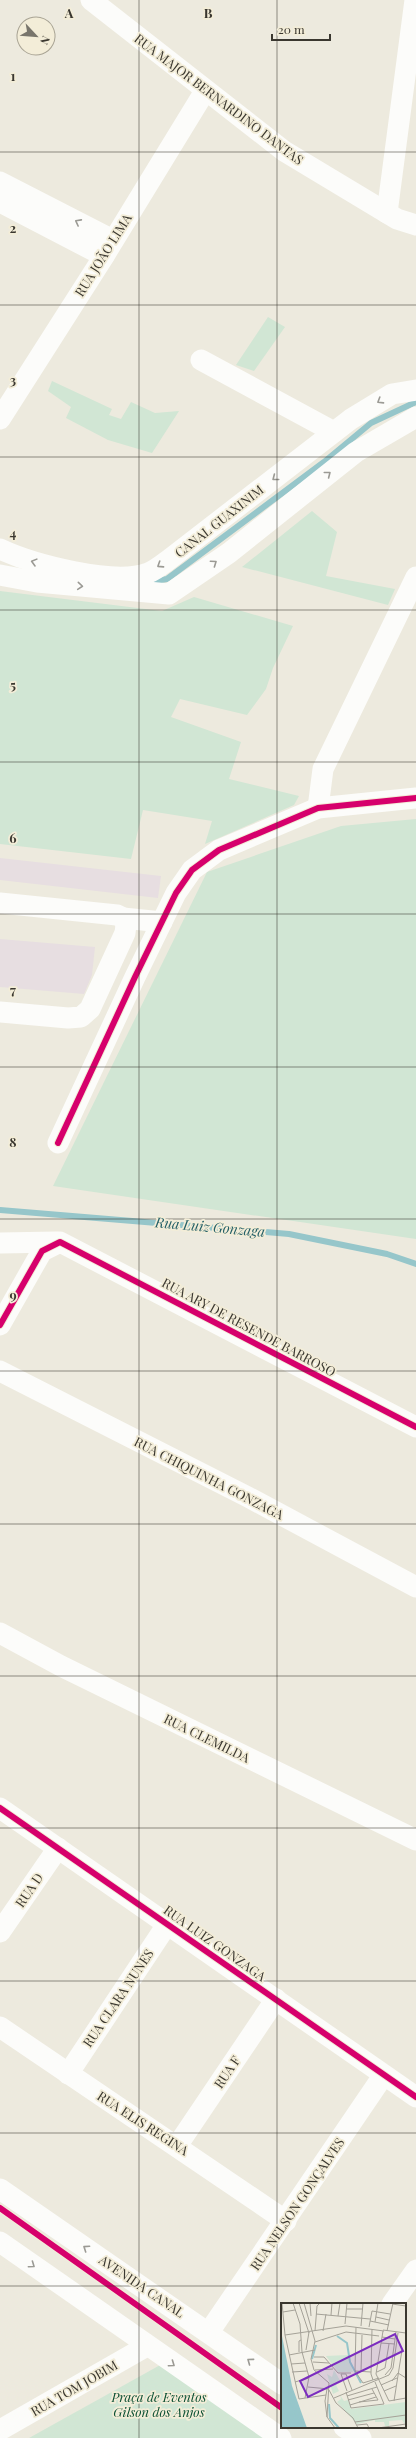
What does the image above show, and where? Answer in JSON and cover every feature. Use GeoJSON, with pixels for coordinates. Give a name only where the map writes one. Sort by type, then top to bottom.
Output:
{"type":"FeatureCollection","features":[{"type":"Feature","properties":{"kind":"street","name":"RUA MAJOR BERNARDINO DANTAS"},"geometry":{"type":"LineString","coordinates":[[91,0],[205,91],[284,151],[397,219],[416,225]]}},
{"type":"Feature","properties":{"kind":"street"},"geometry":{"type":"LineString","coordinates":[[387,213],[415,0]]}},
{"type":"Feature","properties":{"kind":"street","name":"RUA JOÃO LIMA"},"geometry":{"type":"LineString","coordinates":[[0,419],[205,91]]}},
{"type":"Feature","properties":{"kind":"street"},"geometry":{"type":"LineString","coordinates":[[0,182],[108,248]]}},
{"type":"Feature","properties":{"kind":"street"},"geometry":{"type":"LineString","coordinates":[[0,202],[108,248]]}},
{"type":"Feature","properties":{"kind":"street"},"geometry":{"type":"LineString","coordinates":[[201,360],[334,432]]}},
{"type":"Feature","properties":{"kind":"street","name":"CANAL GUAXINIM"},"geometry":{"type":"LineString","coordinates":[[0,549],[18,557],[66,570],[121,577],[147,573],[171,558],[334,432],[392,394],[416,390]]}},
{"type":"Feature","properties":{"kind":"street"},"geometry":{"type":"LineString","coordinates":[[0,575],[37,582],[169,594],[229,553],[356,452],[416,417]]}},
{"type":"Feature","properties":{"kind":"street"},"geometry":{"type":"LineString","coordinates":[[318,808],[322,769],[416,577]]}},
{"type":"Feature","properties":{"kind":"street"},"geometry":{"type":"LineString","coordinates":[[58,1143],[176,893],[192,870],[219,850],[318,808],[416,798]]}},
{"type":"Feature","properties":{"kind":"street"},"geometry":{"type":"LineString","coordinates":[[0,903],[117,915],[124,918],[162,922]]}},
{"type":"Feature","properties":{"kind":"street"},"geometry":{"type":"LineString","coordinates":[[82,1018],[90,1010],[125,933],[126,925],[124,918]]}},
{"type":"Feature","properties":{"kind":"street"},"geometry":{"type":"LineString","coordinates":[[0,1012],[82,1018],[112,1027]]}},
{"type":"Feature","properties":{"kind":"street"},"geometry":{"type":"LineString","coordinates":[[0,1244],[66,1244]]}},
{"type":"Feature","properties":{"kind":"street"},"geometry":{"type":"LineString","coordinates":[[0,1325],[16,1292],[42,1251],[66,1244]]}},
{"type":"Feature","properties":{"kind":"street","name":"RUA ARY DE RESENDE BARROSO"},"geometry":{"type":"LineString","coordinates":[[66,1244],[416,1427]]}},
{"type":"Feature","properties":{"kind":"street","name":"RUA CHIQUINHA GONZAGA"},"geometry":{"type":"LineString","coordinates":[[0,1371],[248,1497],[416,1587]]}},
{"type":"Feature","properties":{"kind":"street","name":"RUA CLEMILDA"},"geometry":{"type":"LineString","coordinates":[[0,1633],[61,1666],[416,1840]]}},
{"type":"Feature","properties":{"kind":"street","name":"RUA LUIZ GONZAGA"},"geometry":{"type":"LineString","coordinates":[[0,1808],[168,1923],[383,2076],[416,2097]]}},
{"type":"Feature","properties":{"kind":"street","name":"RUA D"},"geometry":{"type":"LineString","coordinates":[[0,1932],[58,1848]]}},
{"type":"Feature","properties":{"kind":"street","name":"RUA CLARA NUNES"},"geometry":{"type":"LineString","coordinates":[[68,2074],[168,1923]]}},
{"type":"Feature","properties":{"kind":"street","name":"RUA F"},"geometry":{"type":"LineString","coordinates":[[178,2146],[276,1999]]}},
{"type":"Feature","properties":{"kind":"street","name":"RUA ELIS REGINA"},"geometry":{"type":"LineString","coordinates":[[0,2027],[286,2220]]}},
{"type":"Feature","properties":{"kind":"street","name":"RUA NELSON GONÇALVES"},"geometry":{"type":"LineString","coordinates":[[209,2332],[383,2076]]}},
{"type":"Feature","properties":{"kind":"street","name":"AVENIDA CANAL"},"geometry":{"type":"LineString","coordinates":[[0,2189],[209,2332],[281,2383]]}},
{"type":"Feature","properties":{"kind":"street"},"geometry":{"type":"LineString","coordinates":[[0,2242],[147,2346],[281,2438]]}},
{"type":"Feature","properties":{"kind":"street"},"geometry":{"type":"LineString","coordinates":[[393,2303],[416,2270]]}},
{"type":"Feature","properties":{"kind":"street","name":"RUA TOM JOBIM"},"geometry":{"type":"LineString","coordinates":[[6,2420],[147,2346]]}},
{"type":"Feature","properties":{"kind":"street"},"geometry":{"type":"LineString","coordinates":[[346,2428],[361,2438]]}},
{"type":"Feature","properties":{"kind":"green space"},"geometry":{"type":"Polygon","coordinates":[[[268,317],[285,327],[254,371],[236,365],[268,317]]]}},
{"type":"Feature","properties":{"kind":"green space"},"geometry":{"type":"Polygon","coordinates":[[[52,381],[112,409],[109,415],[121,419],[131,402],[155,413],[179,411],[152,453],[108,440],[66,418],[71,407],[48,391],[52,381]]]}},
{"type":"Feature","properties":{"kind":"green space"},"geometry":{"type":"Polygon","coordinates":[[[312,511],[337,532],[326,576],[395,589],[388,605],[242,567],[312,511]]]}},
{"type":"Feature","properties":{"kind":"green space"},"geometry":{"type":"Polygon","coordinates":[[[0,591],[162,611],[194,597],[293,626],[273,668],[266,689],[247,715],[180,699],[171,717],[241,742],[229,779],[299,796],[294,805],[205,844],[212,821],[143,810],[131,859],[0,844],[0,591]]]}},
{"type":"Feature","properties":{"kind":"green space"},"geometry":{"type":"Polygon","coordinates":[[[416,819],[416,1239],[53,1186],[207,872],[341,826],[416,819]]]}},
{"type":"Feature","properties":{"kind":"green space","name":"Praça de Eventos Gilson dos Anjos"},"geometry":{"type":"Polygon","coordinates":[[[162,2364],[264,2438],[29,2438],[162,2364]]]}},
{"type":"Feature","properties":{"kind":"building"},"geometry":{"type":"Polygon","coordinates":[[[0,858],[161,876],[158,898],[0,880],[0,858]]]}},
{"type":"Feature","properties":{"kind":"building"},"geometry":{"type":"Polygon","coordinates":[[[0,939],[95,947],[92,975],[84,994],[0,987],[0,939]]]}},
{"type":"Feature","properties":{"kind":"waterway"},"geometry":{"type":"LineString","coordinates":[[149,582],[167,579],[324,462],[371,423],[416,402]]}},
{"type":"Feature","properties":{"kind":"waterway","name":"Rua Luiz Gonzaga"},"geometry":{"type":"LineString","coordinates":[[0,1210],[289,1234],[387,1254],[416,1264]]}},
{"type":"Feature","properties":{"kind":"cycle path"},"geometry":{"type":"LineString","coordinates":[[58,1143],[135,977],[176,893],[192,870],[219,850],[318,808],[416,798]]}},
{"type":"Feature","properties":{"kind":"cycle path"},"geometry":{"type":"LineString","coordinates":[[0,1325],[42,1251],[60,1242],[416,1427]]}},
{"type":"Feature","properties":{"kind":"cycle path"},"geometry":{"type":"LineString","coordinates":[[0,1808],[416,2097]]}},
{"type":"Feature","properties":{"kind":"cycle path"},"geometry":{"type":"LineString","coordinates":[[0,2208],[281,2407]]}}]}
